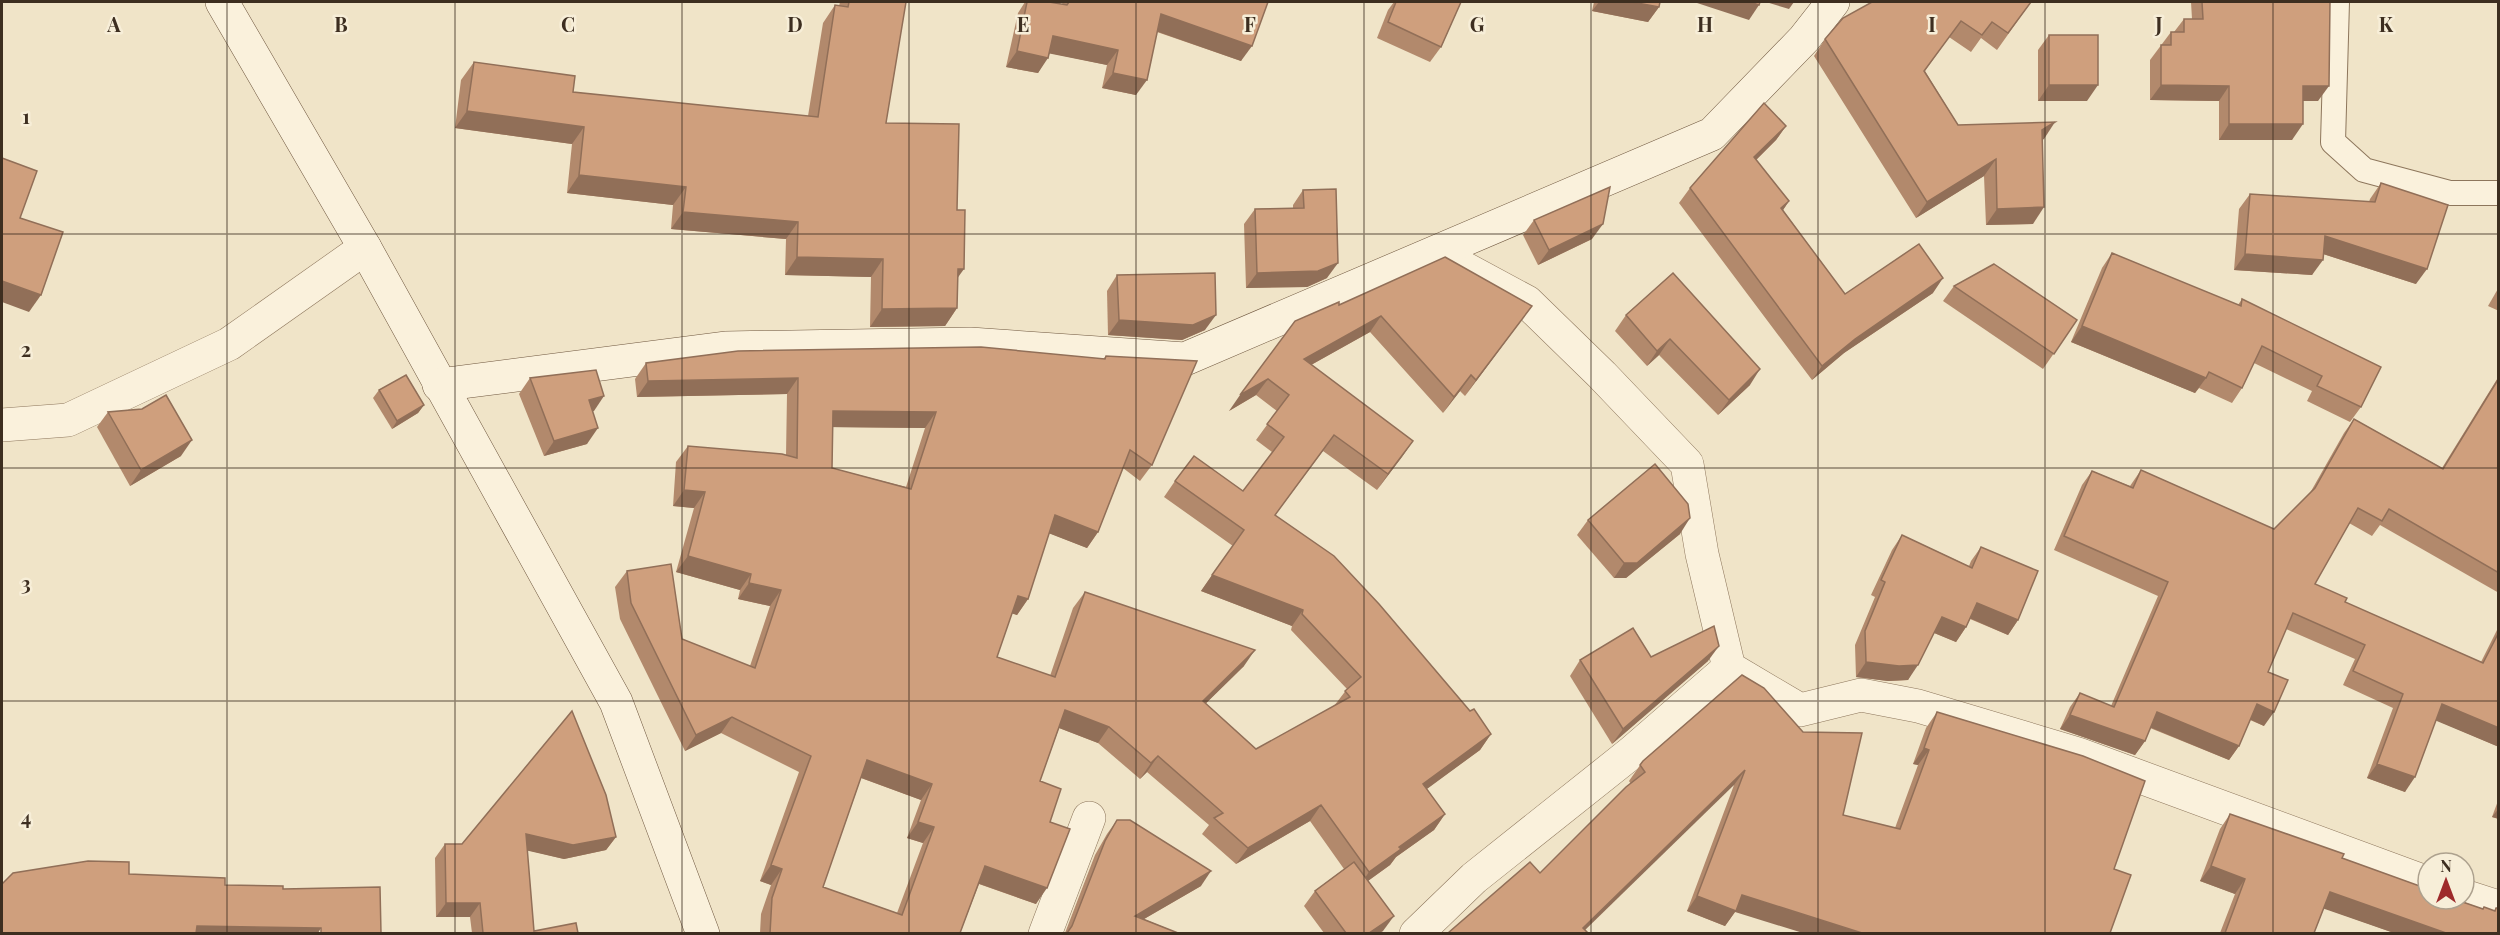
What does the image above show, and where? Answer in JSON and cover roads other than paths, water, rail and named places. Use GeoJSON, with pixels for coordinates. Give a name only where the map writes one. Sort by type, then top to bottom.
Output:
{"type":"FeatureCollection","features":[{"type":"Feature","properties":{"kind":"street"},"geometry":{"type":"LineString","coordinates":[[222,2],[365,248],[616,702],[703,933]]}},
{"type":"Feature","properties":{"kind":"street"},"geometry":{"type":"LineString","coordinates":[[440,386],[725,348],[970,344],[1185,359],[1712,134],[1804,39],[1833,2]]}},
{"type":"Feature","properties":{"kind":"street"},"geometry":{"type":"LineString","coordinates":[[2,425],[68,420],[229,344],[365,248]]}},
{"type":"Feature","properties":{"kind":"street"},"geometry":{"type":"LineString","coordinates":[[1436,253],[1527,302],[1602,375],[1686,464],[1702,554],[1729,668],[1800,710],[1861,695],[1918,706],[2078,754],[2416,879]]}},
{"type":"Feature","properties":{"kind":"street"},"geometry":{"type":"LineString","coordinates":[[1416,933],[1474,878],[1631,753],[1729,668]]}},
{"type":"Feature","properties":{"kind":"street"},"geometry":{"type":"LineString","coordinates":[[1045,933],[1089,818]]}},
{"type":"Feature","properties":{"kind":"street"},"geometry":{"type":"LineString","coordinates":[[2476,900],[2499,907]]}},
{"type":"Feature","properties":{"kind":"lane"},"geometry":{"type":"LineString","coordinates":[[2337,2],[2333,142],[2364,170],[2450,193],[2499,193]]}}]}
